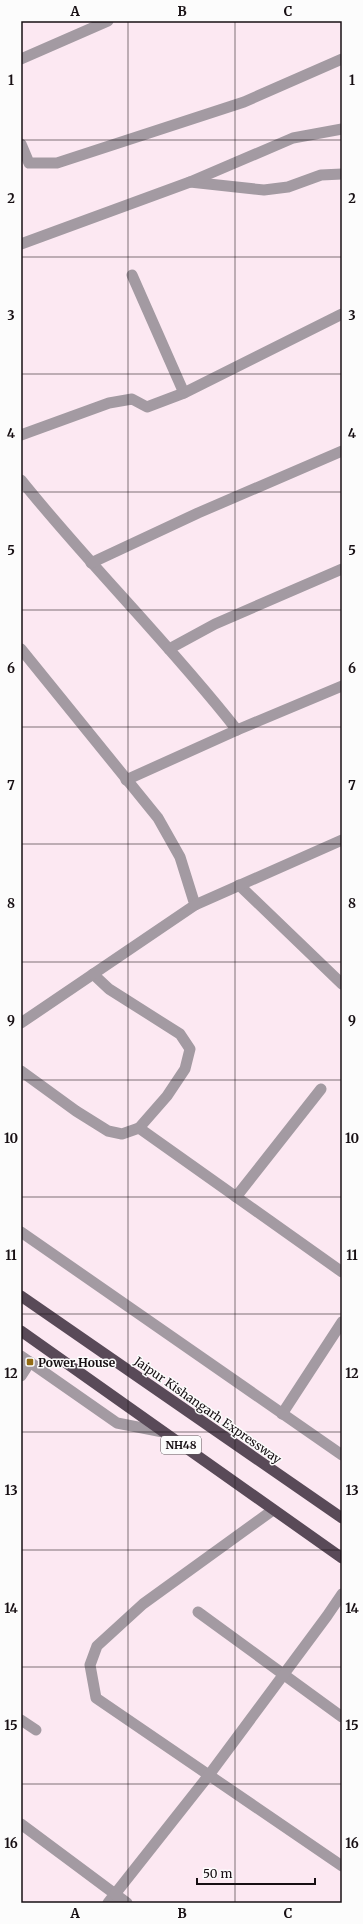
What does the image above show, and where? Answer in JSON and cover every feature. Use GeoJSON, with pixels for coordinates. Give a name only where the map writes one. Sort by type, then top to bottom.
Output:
{"type":"FeatureCollection","features":[{"type":"Feature","properties":{"kind":"highway","name":"Jaipur Kishangarh Expressway"},"geometry":{"type":"LineString","coordinates":[[21,1296],[342,1518]]}},
{"type":"Feature","properties":{"kind":"highway","name":"NH48"},"geometry":{"type":"LineString","coordinates":[[21,1332],[342,1558]]}},
{"type":"Feature","properties":{"kind":"street"},"geometry":{"type":"LineString","coordinates":[[21,59],[108,21]]}},
{"type":"Feature","properties":{"kind":"street"},"geometry":{"type":"LineString","coordinates":[[21,144],[29,163],[57,163],[244,102],[342,59]]}},
{"type":"Feature","properties":{"kind":"street"},"geometry":{"type":"LineString","coordinates":[[21,244],[190,182],[293,138],[342,129]]}},
{"type":"Feature","properties":{"kind":"street"},"geometry":{"type":"LineString","coordinates":[[190,182],[264,190],[288,187],[322,175],[342,174]]}},
{"type":"Feature","properties":{"kind":"street"},"geometry":{"type":"LineString","coordinates":[[132,275],[184,394]]}},
{"type":"Feature","properties":{"kind":"street"},"geometry":{"type":"LineString","coordinates":[[21,435],[108,403],[132,399],[147,407],[184,394],[342,314]]}},
{"type":"Feature","properties":{"kind":"street"},"geometry":{"type":"LineString","coordinates":[[91,563],[198,513],[342,452]]}},
{"type":"Feature","properties":{"kind":"street"},"geometry":{"type":"LineString","coordinates":[[21,480],[91,563],[203,687],[237,730]]}},
{"type":"Feature","properties":{"kind":"street"},"geometry":{"type":"LineString","coordinates":[[169,649],[215,624],[342,569]]}},
{"type":"Feature","properties":{"kind":"street"},"geometry":{"type":"LineString","coordinates":[[21,649],[158,818],[180,857],[195,905]]}},
{"type":"Feature","properties":{"kind":"street"},"geometry":{"type":"LineString","coordinates":[[126,780],[237,730],[342,686]]}},
{"type":"Feature","properties":{"kind":"street"},"geometry":{"type":"LineString","coordinates":[[21,1023],[195,905],[342,840]]}},
{"type":"Feature","properties":{"kind":"street"},"geometry":{"type":"LineString","coordinates":[[239,885],[342,984]]}},
{"type":"Feature","properties":{"kind":"street"},"geometry":{"type":"LineString","coordinates":[[21,1071],[76,1111],[108,1131],[122,1134],[140,1128],[167,1096],[185,1069],[190,1049],[180,1034],[109,989],[93,974]]}},
{"type":"Feature","properties":{"kind":"street"},"geometry":{"type":"LineString","coordinates":[[236,1197],[321,1089]]}},
{"type":"Feature","properties":{"kind":"street"},"geometry":{"type":"LineString","coordinates":[[140,1128],[342,1272]]}},
{"type":"Feature","properties":{"kind":"street"},"geometry":{"type":"LineString","coordinates":[[21,1232],[342,1455]]}},
{"type":"Feature","properties":{"kind":"street"},"geometry":{"type":"LineString","coordinates":[[282,1414],[342,1322]]}},
{"type":"Feature","properties":{"kind":"street"},"geometry":{"type":"LineString","coordinates":[[21,1376],[26,1359],[117,1423],[163,1432]]}},
{"type":"Feature","properties":{"kind":"street"},"geometry":{"type":"LineString","coordinates":[[273,1510],[143,1604],[97,1646],[90,1665],[96,1698],[342,1866]]}},
{"type":"Feature","properties":{"kind":"street"},"geometry":{"type":"LineString","coordinates":[[111,1899],[209,1775],[284,1675],[342,1594]]}},
{"type":"Feature","properties":{"kind":"street"},"geometry":{"type":"LineString","coordinates":[[198,1612],[342,1717]]}},
{"type":"Feature","properties":{"kind":"street"},"geometry":{"type":"LineString","coordinates":[[21,1720],[36,1730]]}},
{"type":"Feature","properties":{"kind":"street"},"geometry":{"type":"LineString","coordinates":[[21,1824],[111,1899],[127,1903]]}},
{"type":"Feature","properties":{"kind":"place","name":"Power House"},"geometry":{"type":"Point","coordinates":[30,1362]}}]}
